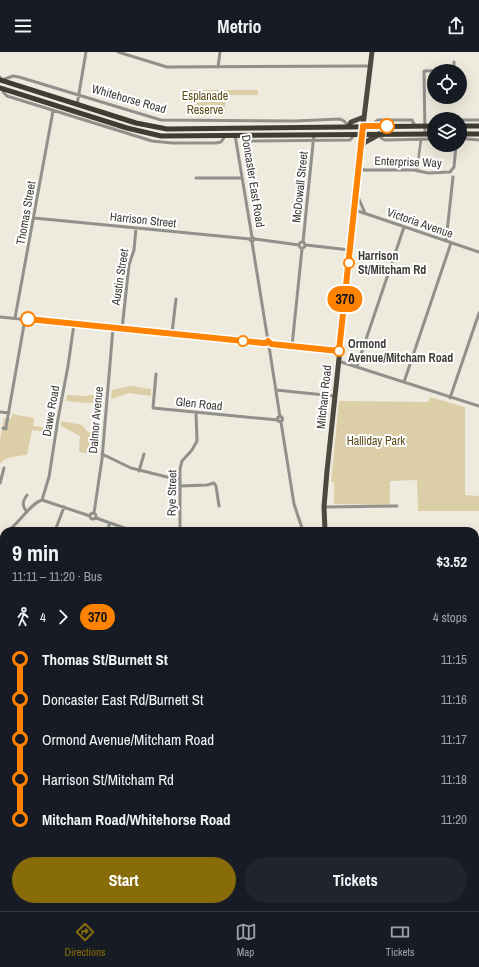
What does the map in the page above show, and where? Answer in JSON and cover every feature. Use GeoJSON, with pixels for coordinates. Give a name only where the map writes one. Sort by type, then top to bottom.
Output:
{"type":"FeatureCollection","features":[{"type":"Feature","properties":{"kind":"highway","name":"Whitehorse Road"},"geometry":{"type":"LineString","coordinates":[[1,79],[155,128],[427,126]]}},
{"type":"Feature","properties":{"kind":"highway"},"geometry":{"type":"LineString","coordinates":[[1,89],[149,134],[171,136],[425,134]]}},
{"type":"Feature","properties":{"kind":"highway","name":"Mitcham Road"},"geometry":{"type":"LineString","coordinates":[[363,126],[363,134]]}},
{"type":"Feature","properties":{"kind":"highway"},"geometry":{"type":"LineString","coordinates":[[467,126],[479,126]]}},
{"type":"Feature","properties":{"kind":"highway","name":"Doncaster East Road"},"geometry":{"type":"LineString","coordinates":[[234,128],[235,135]]}},
{"type":"Feature","properties":{"kind":"highway"},"geometry":{"type":"LineString","coordinates":[[467,134],[479,134]]}},
{"type":"Feature","properties":{"kind":"main road","name":"Mitcham Road"},"geometry":{"type":"LineString","coordinates":[[363,126],[372,52]]}},
{"type":"Feature","properties":{"kind":"main road"},"geometry":{"type":"LineString","coordinates":[[349,126],[351,122],[364,117]]}},
{"type":"Feature","properties":{"kind":"main road","name":"Mitcham Road"},"geometry":{"type":"LineString","coordinates":[[325,527],[324,507],[326,471],[363,134]]}},
{"type":"Feature","properties":{"kind":"main road"},"geometry":{"type":"LineString","coordinates":[[362,146],[379,134]]}},
{"type":"Feature","properties":{"kind":"street"},"geometry":{"type":"LineString","coordinates":[[77,104],[86,52]]}},
{"type":"Feature","properties":{"kind":"street"},"geometry":{"type":"LineString","coordinates":[[118,52],[167,68],[370,66]]}},
{"type":"Feature","properties":{"kind":"street"},"geometry":{"type":"LineString","coordinates":[[218,67],[220,52]]}},
{"type":"Feature","properties":{"kind":"street"},"geometry":{"type":"LineString","coordinates":[[428,112],[424,71],[454,70],[454,62]]}},
{"type":"Feature","properties":{"kind":"street","name":"Whitehorse Road"},"geometry":{"type":"LineString","coordinates":[[1,79],[16,76],[161,120],[341,120],[349,126]]}},
{"type":"Feature","properties":{"kind":"street"},"geometry":{"type":"LineString","coordinates":[[1,89],[7,96],[156,142],[218,143],[221,142],[226,136]]}},
{"type":"Feature","properties":{"kind":"street","name":"Thomas Street"},"geometry":{"type":"LineString","coordinates":[[16,318],[53,111]]}},
{"type":"Feature","properties":{"kind":"street"},"geometry":{"type":"LineString","coordinates":[[308,127],[317,120]]}},
{"type":"Feature","properties":{"kind":"street"},"geometry":{"type":"LineString","coordinates":[[467,120],[479,120]]}},
{"type":"Feature","properties":{"kind":"street"},"geometry":{"type":"LineString","coordinates":[[425,134],[427,130]]}},
{"type":"Feature","properties":{"kind":"street","name":"McDowall Street"},"geometry":{"type":"LineString","coordinates":[[304,244],[314,134]]}},
{"type":"Feature","properties":{"kind":"street"},"geometry":{"type":"LineString","coordinates":[[244,135],[252,141],[314,141],[350,140],[355,134]]}},
{"type":"Feature","properties":{"kind":"street"},"geometry":{"type":"LineString","coordinates":[[379,134],[380,138],[383,140],[427,139]]}},
{"type":"Feature","properties":{"kind":"street"},"geometry":{"type":"LineString","coordinates":[[400,134],[409,140]]}},
{"type":"Feature","properties":{"kind":"street","name":"Doncaster East Road"},"geometry":{"type":"LineString","coordinates":[[235,135],[276,390],[279,419],[294,504],[302,527]]}},
{"type":"Feature","properties":{"kind":"street"},"geometry":{"type":"LineString","coordinates":[[417,170],[421,139]]}},
{"type":"Feature","properties":{"kind":"street"},"geometry":{"type":"LineString","coordinates":[[467,139],[479,140]]}},
{"type":"Feature","properties":{"kind":"street","name":"Enterprise Way"},"geometry":{"type":"LineString","coordinates":[[359,168],[370,170],[450,172],[454,166],[455,152]]}},
{"type":"Feature","properties":{"kind":"street"},"geometry":{"type":"LineString","coordinates":[[446,241],[453,177]]}},
{"type":"Feature","properties":{"kind":"street"},"geometry":{"type":"LineString","coordinates":[[196,178],[242,178]]}},
{"type":"Feature","properties":{"kind":"street","name":"Mitcham Road"},"geometry":{"type":"LineString","coordinates":[[357,193],[361,207],[365,214]]}},
{"type":"Feature","properties":{"kind":"street","name":"Victoria Avenue"},"geometry":{"type":"LineString","coordinates":[[355,210],[479,252]]}},
{"type":"Feature","properties":{"kind":"street","name":"Harrison Street"},"geometry":{"type":"LineString","coordinates":[[34,218],[299,245]]}},
{"type":"Feature","properties":{"kind":"street"},"geometry":{"type":"LineString","coordinates":[[357,366],[404,227]]}},
{"type":"Feature","properties":{"kind":"street","name":"Austin Street"},"geometry":{"type":"LineString","coordinates":[[122,329],[129,266],[134,250],[136,228]]}},
{"type":"Feature","properties":{"kind":"street"},"geometry":{"type":"LineString","coordinates":[[302,249],[299,245],[300,243],[350,250]]}},
{"type":"Feature","properties":{"kind":"street"},"geometry":{"type":"LineString","coordinates":[[404,382],[451,243]]}},
{"type":"Feature","properties":{"kind":"street"},"geometry":{"type":"LineString","coordinates":[[292,346],[302,249],[305,247],[304,244]]}},
{"type":"Feature","properties":{"kind":"street"},"geometry":{"type":"LineString","coordinates":[[172,333],[176,299]]}},
{"type":"Feature","properties":{"kind":"street"},"geometry":{"type":"LineString","coordinates":[[450,398],[479,313]]}},
{"type":"Feature","properties":{"kind":"street"},"geometry":{"type":"LineString","coordinates":[[0,317],[172,333],[339,351]]}},
{"type":"Feature","properties":{"kind":"street"},"geometry":{"type":"LineString","coordinates":[[3,428],[6,428],[25,319]]}},
{"type":"Feature","properties":{"kind":"street","name":"Dawe Road"},"geometry":{"type":"LineString","coordinates":[[42,500],[50,477],[74,324]]}},
{"type":"Feature","properties":{"kind":"street","name":"Dalmor Avenue"},"geometry":{"type":"LineString","coordinates":[[94,513],[102,454],[112,328]]}},
{"type":"Feature","properties":{"kind":"street"},"geometry":{"type":"LineString","coordinates":[[338,361],[479,406]]}},
{"type":"Feature","properties":{"kind":"street","name":"Glen Road"},"geometry":{"type":"LineString","coordinates":[[156,374],[153,408],[196,413],[279,419]]}},
{"type":"Feature","properties":{"kind":"street"},"geometry":{"type":"LineString","coordinates":[[276,390],[334,396]]}},
{"type":"Feature","properties":{"kind":"street"},"geometry":{"type":"LineString","coordinates":[[0,412],[9,413]]}},
{"type":"Feature","properties":{"kind":"street","name":"Rye Street"},"geometry":{"type":"LineString","coordinates":[[180,527],[180,469],[182,462],[197,441],[196,413]]}},
{"type":"Feature","properties":{"kind":"street"},"geometry":{"type":"LineString","coordinates":[[102,454],[139,471],[179,480]]}},
{"type":"Feature","properties":{"kind":"street"},"geometry":{"type":"LineString","coordinates":[[139,471],[144,454]]}},
{"type":"Feature","properties":{"kind":"street"},"geometry":{"type":"LineString","coordinates":[[0,483],[4,468]]}},
{"type":"Feature","properties":{"kind":"street"},"geometry":{"type":"LineString","coordinates":[[180,486],[207,485],[214,483],[216,486],[219,506]]}},
{"type":"Feature","properties":{"kind":"street"},"geometry":{"type":"LineString","coordinates":[[27,495],[22,505],[27,512]]}},
{"type":"Feature","properties":{"kind":"street"},"geometry":{"type":"LineString","coordinates":[[12,527],[37,501],[42,500],[90,516],[92,519],[96,518],[122,527]]}},
{"type":"Feature","properties":{"kind":"street"},"geometry":{"type":"LineString","coordinates":[[324,507],[397,506]]}},
{"type":"Feature","properties":{"kind":"street"},"geometry":{"type":"LineString","coordinates":[[56,527],[64,507]]}},
{"type":"Feature","properties":{"kind":"street"},"geometry":{"type":"LineString","coordinates":[[90,516],[94,513],[96,518]]}},
{"type":"Feature","properties":{"kind":"street"},"geometry":{"type":"LineString","coordinates":[[109,527],[110,523]]}},
{"type":"Feature","properties":{"kind":"green space","name":"Esplanade Reserve"},"geometry":{"type":"Polygon","coordinates":[[[184,90],[258,90],[258,95],[226,95],[224,116],[189,116],[192,96],[183,95],[184,90]]]}},
{"type":"Feature","properties":{"kind":"green space"},"geometry":{"type":"Polygon","coordinates":[[[130,386],[151,389],[151,396],[129,393],[111,399],[112,390],[130,386]]]}},
{"type":"Feature","properties":{"kind":"green space"},"geometry":{"type":"Polygon","coordinates":[[[104,393],[102,402],[86,403],[66,401],[67,395],[85,396],[104,393]]]}},
{"type":"Feature","properties":{"kind":"green space","name":"Halliday Park"},"geometry":{"type":"Polygon","coordinates":[[[430,397],[465,407],[465,495],[479,496],[479,511],[418,511],[417,480],[390,481],[390,505],[334,504],[334,482],[331,482],[339,401],[428,402],[430,397]]]}},
{"type":"Feature","properties":{"kind":"green space"},"geometry":{"type":"Polygon","coordinates":[[[12,414],[34,418],[33,426],[53,429],[52,433],[32,430],[27,455],[5,459],[0,464],[0,440],[4,418],[11,419],[12,414]]]}},
{"type":"Feature","properties":{"kind":"green space"},"geometry":{"type":"Polygon","coordinates":[[[61,421],[82,425],[88,432],[101,433],[98,455],[79,452],[80,436],[61,426],[61,421]]]}},
{"type":"Feature","properties":{"kind":"bus line","name":"370"},"geometry":{"type":"LineString","coordinates":[[28,319],[263,343],[268,341],[271,344],[339,351],[363,139],[363,126],[387,126]]}},
{"type":"Feature","properties":{"kind":"place","name":"Harrison St/Mitcham Rd"},"geometry":{"type":"Point","coordinates":[349,263]}},
{"type":"Feature","properties":{"kind":"place","name":"Ormond Avenue/Mitcham Road"},"geometry":{"type":"Point","coordinates":[339,351]}}]}
